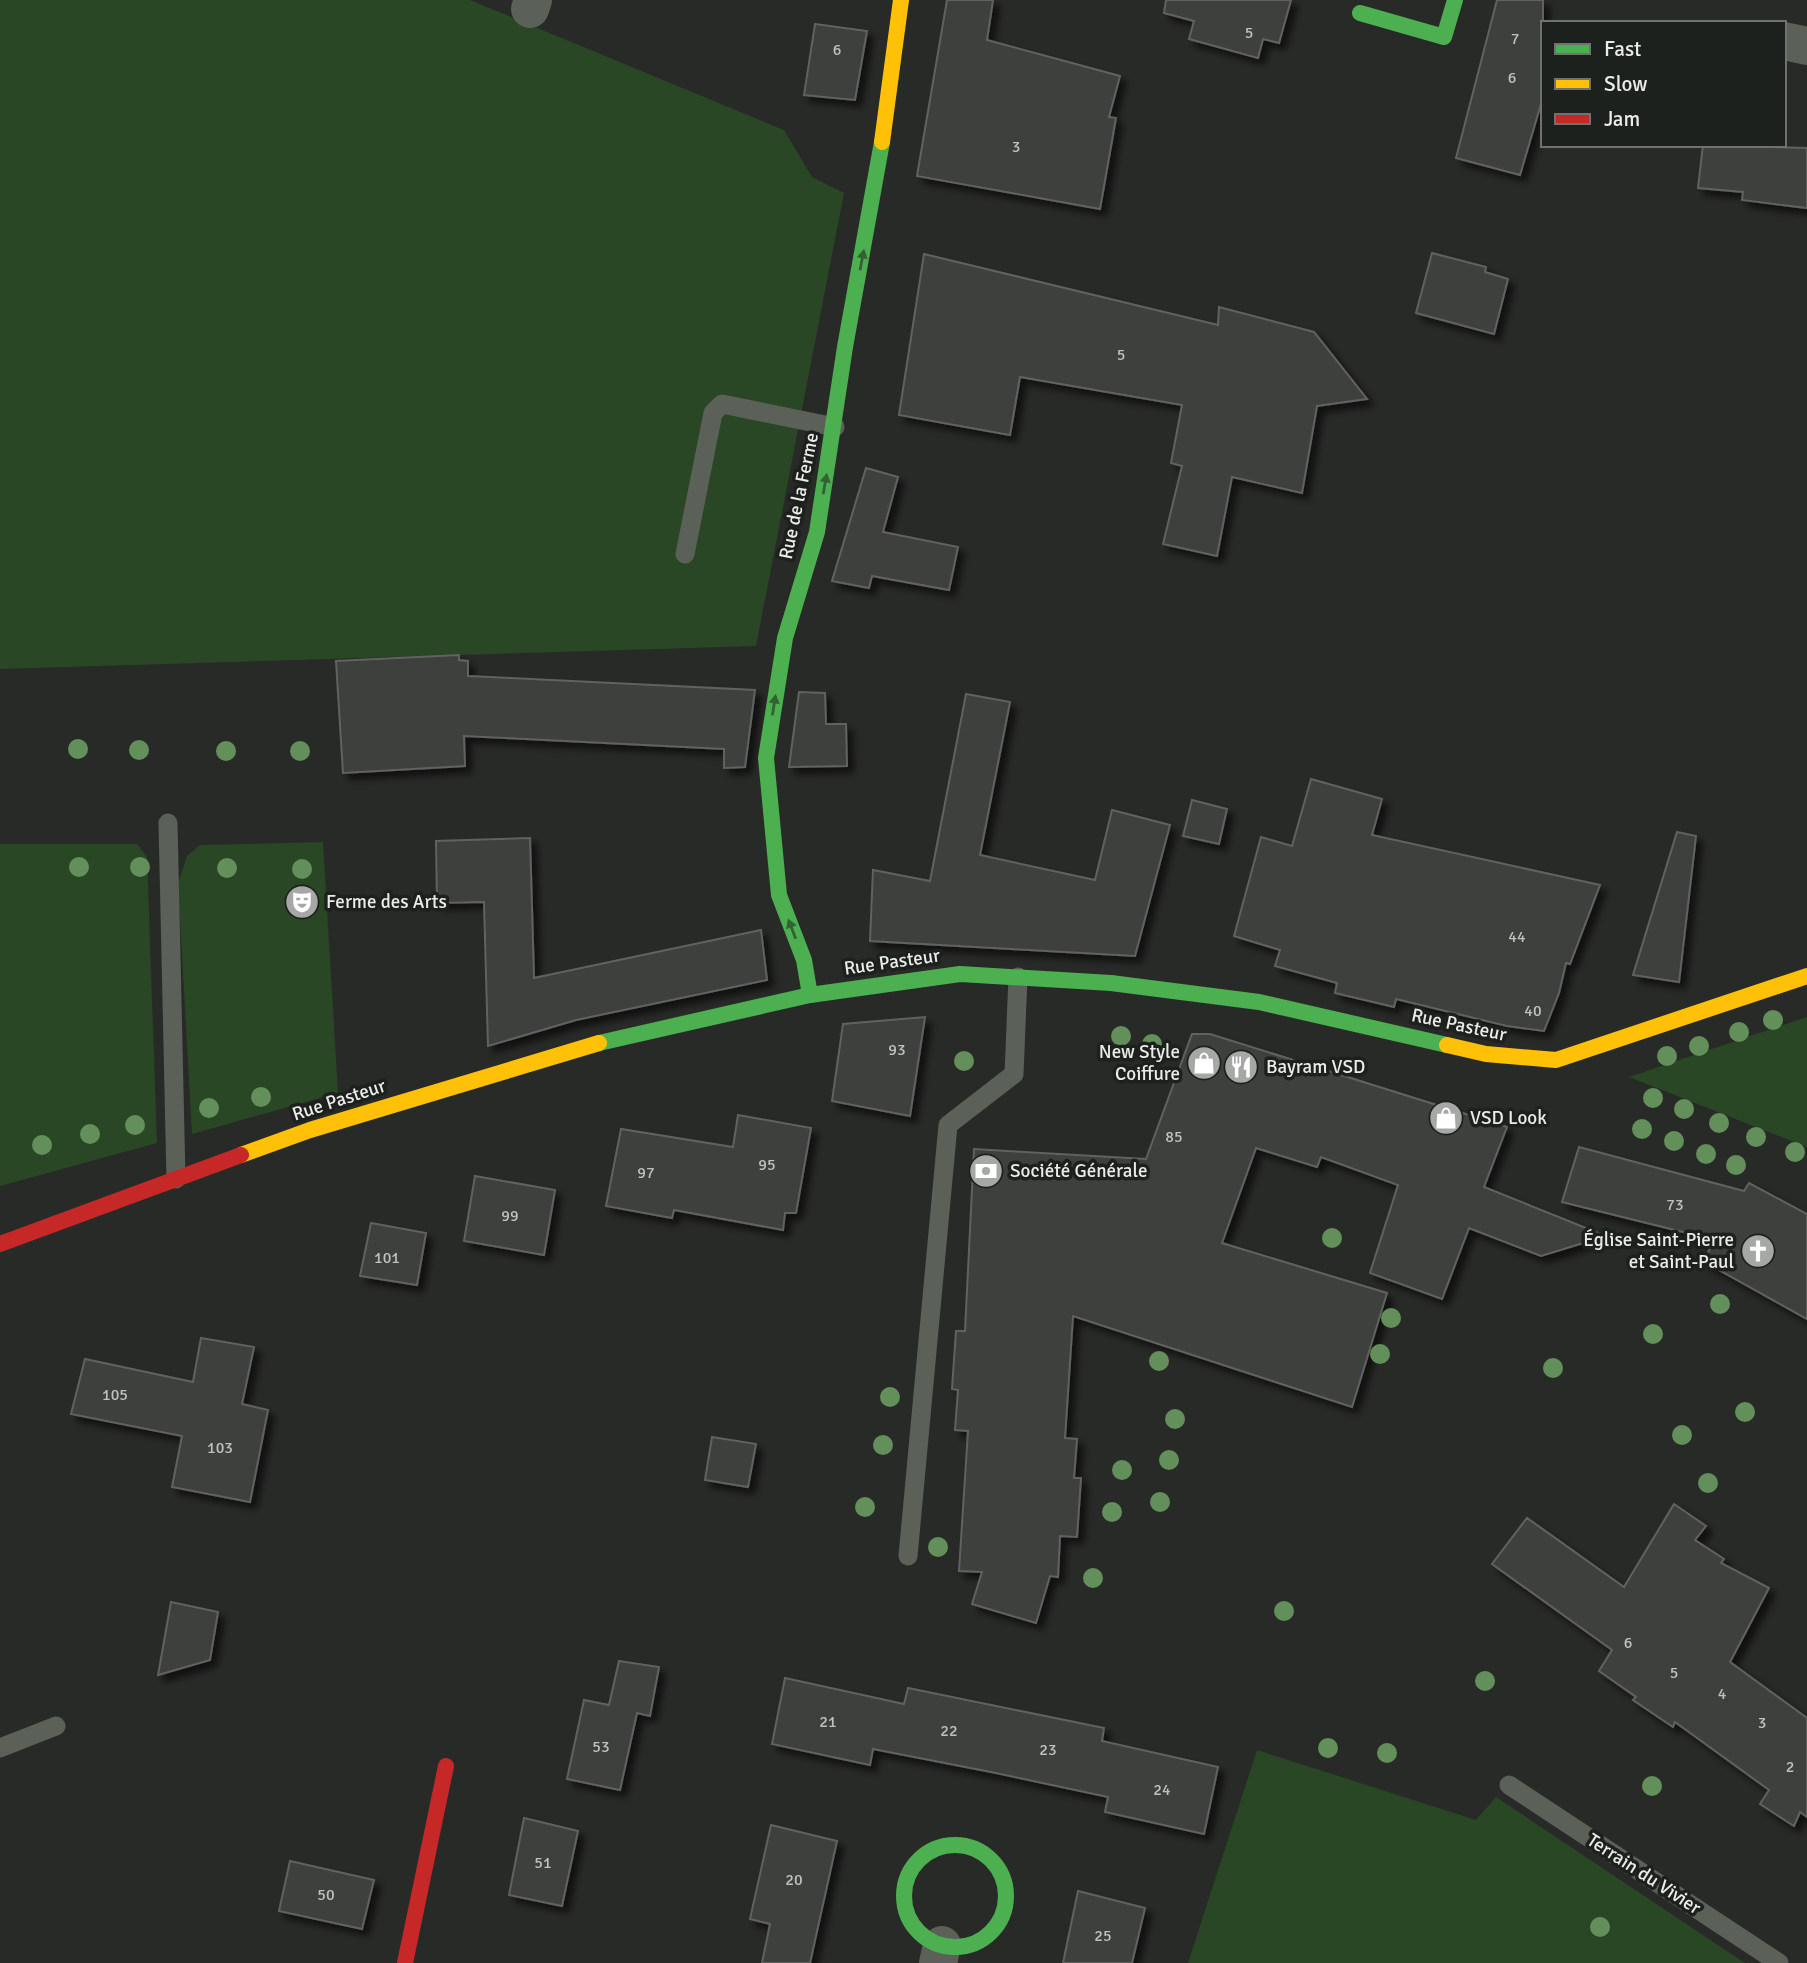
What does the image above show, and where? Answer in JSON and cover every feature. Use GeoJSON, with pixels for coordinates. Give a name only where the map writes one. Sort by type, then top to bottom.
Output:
{"type":"FeatureCollection","features":[{"type":"Feature","properties":{"kind":"street","name":"Rue de la Ferme"},"geometry":{"type":"LineString","coordinates":[[810,995],[804,960],[779,895],[766,758],[785,638],[817,532],[845,347],[877,176],[901,0]]}},
{"type":"Feature","properties":{"kind":"street"},"geometry":{"type":"LineString","coordinates":[[1360,13],[1444,37],[1455,0]]}},
{"type":"Feature","properties":{"kind":"street"},"geometry":{"type":"LineString","coordinates":[[1786,41],[1807,46]]}},
{"type":"Feature","properties":{"kind":"street","name":"Rue Pasteur"},"geometry":{"type":"LineString","coordinates":[[0,1244],[310,1130],[575,1049],[810,995],[960,974],[1111,983],[1259,1002],[1486,1054],[1556,1060],[1807,976]]}},
{"type":"Feature","properties":{"kind":"street"},"geometry":{"type":"LineString","coordinates":[[405,1963],[446,1766]]}},
{"type":"Feature","properties":{"kind":"street"},"geometry":{"type":"LineString","coordinates":[[942,1846],[975,1848],[1000,1871],[1005,1903],[1000,1920],[990,1933],[976,1942],[940,1954],[914,1928],[906,1913],[903,1896],[906,1880],[914,1864],[926,1853],[942,1846]]}},
{"type":"Feature","properties":{"kind":"lane"},"geometry":{"type":"LineString","coordinates":[[685,554],[713,413],[722,404],[835,427]]}},
{"type":"Feature","properties":{"kind":"lane"},"geometry":{"type":"LineString","coordinates":[[168,823],[176,1179]]}},
{"type":"Feature","properties":{"kind":"lane"},"geometry":{"type":"LineString","coordinates":[[908,1556],[948,1125],[1014,1074],[1018,977]]}},
{"type":"Feature","properties":{"kind":"lane"},"geometry":{"type":"LineString","coordinates":[[0,1748],[57,1726]]}},
{"type":"Feature","properties":{"kind":"lane","name":"Terrain du Vivier"},"geometry":{"type":"LineString","coordinates":[[1509,1785],[1779,1963]]}},
{"type":"Feature","properties":{"kind":"green space"},"geometry":{"type":"Polygon","coordinates":[[[0,0],[470,0],[784,130],[812,177],[844,193],[756,646],[0,669],[0,0]]]}},
{"type":"Feature","properties":{"kind":"green space"},"geometry":{"type":"Polygon","coordinates":[[[323,842],[338,1093],[192,1134],[178,884],[187,856],[200,845],[323,842]]]}},
{"type":"Feature","properties":{"kind":"green space"},"geometry":{"type":"Polygon","coordinates":[[[0,844],[137,844],[147,857],[157,1143],[0,1186],[0,844]]]}},
{"type":"Feature","properties":{"kind":"green space"},"geometry":{"type":"Polygon","coordinates":[[[1807,1017],[1807,1147],[1629,1077],[1807,1017]]]}},
{"type":"Feature","properties":{"kind":"green space"},"geometry":{"type":"Polygon","coordinates":[[[1257,1750],[1476,1820],[1496,1797],[1745,1963],[1188,1963],[1257,1750]]]}},
{"type":"Feature","properties":{"kind":"building"},"geometry":{"type":"Polygon","coordinates":[[[947,0],[993,0],[987,40],[1120,76],[1109,117],[1116,118],[1100,209],[917,176],[947,0]]]}},
{"type":"Feature","properties":{"kind":"building"},"geometry":{"type":"Polygon","coordinates":[[[1166,0],[1291,0],[1279,43],[1263,39],[1258,58],[1189,39],[1194,21],[1164,13],[1166,0]]]}},
{"type":"Feature","properties":{"kind":"building"},"geometry":{"type":"Polygon","coordinates":[[[1497,0],[1543,0],[1541,104],[1520,175],[1456,158],[1497,0]]]}},
{"type":"Feature","properties":{"kind":"building"},"geometry":{"type":"Polygon","coordinates":[[[815,24],[867,31],[855,100],[804,95],[815,24]]]}},
{"type":"Feature","properties":{"kind":"building"},"geometry":{"type":"Polygon","coordinates":[[[1703,147],[1807,148],[1807,208],[1742,200],[1743,192],[1698,188],[1703,147]]]}},
{"type":"Feature","properties":{"kind":"building"},"geometry":{"type":"Polygon","coordinates":[[[1432,253],[1486,267],[1485,272],[1508,279],[1494,334],[1416,313],[1432,253]]]}},
{"type":"Feature","properties":{"kind":"building"},"geometry":{"type":"Polygon","coordinates":[[[924,254],[1218,325],[1219,307],[1314,332],[1367,399],[1317,406],[1302,493],[1232,477],[1217,556],[1163,544],[1182,466],[1171,463],[1182,405],[1020,377],[1010,435],[899,415],[924,254]]]}},
{"type":"Feature","properties":{"kind":"building"},"geometry":{"type":"Polygon","coordinates":[[[866,468],[898,477],[883,532],[958,547],[949,590],[872,576],[869,588],[832,581],[866,468]]]}},
{"type":"Feature","properties":{"kind":"building"},"geometry":{"type":"Polygon","coordinates":[[[459,655],[459,660],[468,661],[468,676],[755,690],[745,767],[724,768],[724,749],[464,736],[465,766],[343,773],[336,661],[459,655]]]}},
{"type":"Feature","properties":{"kind":"building"},"geometry":{"type":"Polygon","coordinates":[[[799,692],[825,693],[826,724],[846,724],[847,766],[789,767],[799,692]]]}},
{"type":"Feature","properties":{"kind":"building"},"geometry":{"type":"Polygon","coordinates":[[[966,694],[1010,702],[980,855],[1095,880],[1112,810],[1170,825],[1135,956],[870,941],[873,870],[930,881],[966,694]]]}},
{"type":"Feature","properties":{"kind":"building"},"geometry":{"type":"Polygon","coordinates":[[[1311,779],[1382,799],[1372,835],[1600,885],[1570,964],[1566,963],[1559,993],[1544,1031],[1507,1026],[1396,999],[1394,1007],[1335,993],[1337,983],[1275,966],[1280,950],[1234,936],[1261,837],[1292,846],[1311,779]]]}},
{"type":"Feature","properties":{"kind":"building"},"geometry":{"type":"Polygon","coordinates":[[[1192,800],[1227,809],[1219,844],[1183,836],[1192,800]]]}},
{"type":"Feature","properties":{"kind":"building"},"geometry":{"type":"Polygon","coordinates":[[[1677,832],[1696,836],[1679,982],[1633,975],[1677,832]]]}},
{"type":"Feature","properties":{"kind":"building"},"geometry":{"type":"Polygon","coordinates":[[[530,838],[534,978],[761,930],[767,980],[576,1020],[488,1046],[484,902],[437,903],[436,841],[530,838]]]}},
{"type":"Feature","properties":{"kind":"building"},"geometry":{"type":"Polygon","coordinates":[[[925,1017],[910,1116],[832,1101],[843,1024],[925,1017]]]}},
{"type":"Feature","properties":{"kind":"building"},"geometry":{"type":"Polygon","coordinates":[[[1192,1034],[1210,1034],[1507,1127],[1484,1187],[1606,1236],[1541,1256],[1469,1228],[1442,1299],[1370,1273],[1398,1185],[1321,1157],[1317,1167],[1256,1148],[1222,1243],[1387,1293],[1352,1407],[1073,1316],[1065,1438],[1077,1439],[1074,1478],[1081,1478],[1077,1537],[1060,1536],[1058,1577],[1050,1576],[1036,1623],[972,1604],[982,1572],[959,1571],[968,1431],[955,1430],[958,1390],[952,1389],[956,1331],[965,1331],[974,1149],[1146,1159],[1192,1034]]]}},
{"type":"Feature","properties":{"kind":"building"},"geometry":{"type":"Polygon","coordinates":[[[738,1115],[811,1128],[796,1213],[785,1213],[783,1230],[674,1210],[672,1218],[606,1206],[621,1129],[733,1147],[738,1115]]]}},
{"type":"Feature","properties":{"kind":"building"},"geometry":{"type":"Polygon","coordinates":[[[1579,1147],[1744,1191],[1749,1183],[1807,1214],[1807,1319],[1703,1261],[1715,1240],[1562,1202],[1579,1147]]]}},
{"type":"Feature","properties":{"kind":"building"},"geometry":{"type":"Polygon","coordinates":[[[475,1176],[555,1190],[544,1255],[464,1241],[475,1176]]]}},
{"type":"Feature","properties":{"kind":"building"},"geometry":{"type":"Polygon","coordinates":[[[371,1223],[426,1233],[417,1285],[360,1276],[371,1223]]]}},
{"type":"Feature","properties":{"kind":"building"},"geometry":{"type":"Polygon","coordinates":[[[201,1338],[254,1347],[242,1404],[268,1410],[250,1502],[172,1487],[182,1436],[71,1414],[85,1359],[193,1382],[201,1338]]]}},
{"type":"Feature","properties":{"kind":"building"},"geometry":{"type":"Polygon","coordinates":[[[712,1437],[756,1444],[748,1487],[705,1480],[712,1437]]]}},
{"type":"Feature","properties":{"kind":"building"},"geometry":{"type":"Polygon","coordinates":[[[1674,1504],[1706,1526],[1695,1540],[1724,1559],[1721,1563],[1769,1588],[1730,1662],[1807,1718],[1807,1817],[1800,1812],[1794,1826],[1760,1804],[1769,1790],[1675,1722],[1673,1727],[1633,1700],[1636,1697],[1599,1671],[1612,1650],[1492,1564],[1527,1518],[1624,1587],[1674,1504]]]}},
{"type":"Feature","properties":{"kind":"building"},"geometry":{"type":"Polygon","coordinates":[[[171,1602],[218,1612],[210,1660],[158,1675],[171,1602]]]}},
{"type":"Feature","properties":{"kind":"building"},"geometry":{"type":"Polygon","coordinates":[[[619,1661],[659,1667],[650,1716],[637,1713],[620,1790],[567,1779],[584,1700],[609,1705],[619,1661]]]}},
{"type":"Feature","properties":{"kind":"building"},"geometry":{"type":"Polygon","coordinates":[[[785,1678],[904,1704],[908,1688],[1104,1728],[1102,1741],[1218,1767],[1204,1834],[1105,1812],[1108,1797],[991,1772],[873,1749],[870,1765],[772,1744],[785,1678]]]}},
{"type":"Feature","properties":{"kind":"building"},"geometry":{"type":"Polygon","coordinates":[[[524,1818],[578,1831],[562,1906],[509,1895],[524,1818]]]}},
{"type":"Feature","properties":{"kind":"building"},"geometry":{"type":"Polygon","coordinates":[[[771,1825],[837,1841],[810,1963],[762,1963],[770,1924],[750,1919],[771,1825]]]}},
{"type":"Feature","properties":{"kind":"building"},"geometry":{"type":"Polygon","coordinates":[[[290,1861],[374,1880],[362,1929],[279,1911],[290,1861]]]}},
{"type":"Feature","properties":{"kind":"building"},"geometry":{"type":"Polygon","coordinates":[[[1078,1891],[1145,1908],[1132,1963],[1063,1963],[1078,1891]]]}},
{"type":"Feature","properties":{"kind":"traffic: fast"},"geometry":{"type":"LineString","coordinates":[[1360,13],[1444,37],[1455,0]]}},
{"type":"Feature","properties":{"kind":"traffic: fast"},"geometry":{"type":"LineString","coordinates":[[810,995],[804,960],[779,895],[766,758],[785,638],[817,532],[845,347],[882,142]]}},
{"type":"Feature","properties":{"kind":"traffic: fast"},"geometry":{"type":"LineString","coordinates":[[599,1043],[810,995],[960,974],[1111,983],[1259,1002],[1447,1045]]}},
{"type":"Feature","properties":{"kind":"traffic: fast"},"geometry":{"type":"LineString","coordinates":[[955,1845],[974,1849],[991,1860],[1002,1877],[1006,1896],[1002,1915],[991,1932],[974,1943],[955,1947],[936,1943],[919,1932],[908,1915],[904,1896],[908,1877],[919,1860],[936,1849],[955,1845]]}},
{"type":"Feature","properties":{"kind":"traffic: slow"},"geometry":{"type":"LineString","coordinates":[[882,142],[901,0]]}},
{"type":"Feature","properties":{"kind":"traffic: slow"},"geometry":{"type":"LineString","coordinates":[[1447,1045],[1486,1054],[1556,1060],[1807,976]]}},
{"type":"Feature","properties":{"kind":"traffic: slow"},"geometry":{"type":"LineString","coordinates":[[241,1155],[310,1130],[599,1043]]}},
{"type":"Feature","properties":{"kind":"traffic: jam"},"geometry":{"type":"LineString","coordinates":[[0,1244],[241,1155]]}},
{"type":"Feature","properties":{"kind":"traffic: jam"},"geometry":{"type":"LineString","coordinates":[[405,1963],[446,1766]]}},
{"type":"Feature","properties":{"kind":"place","name":"Ferme des Arts"},"geometry":{"type":"Point","coordinates":[302,902]}},
{"type":"Feature","properties":{"kind":"place","name":"New Style Coiffure"},"geometry":{"type":"Point","coordinates":[1204,1063]}},
{"type":"Feature","properties":{"kind":"place","name":"Bayram VSD"},"geometry":{"type":"Point","coordinates":[1241,1067]}},
{"type":"Feature","properties":{"kind":"place","name":"VSD Look"},"geometry":{"type":"Point","coordinates":[1446,1118]}},
{"type":"Feature","properties":{"kind":"place","name":"Société Générale"},"geometry":{"type":"Point","coordinates":[986,1171]}},
{"type":"Feature","properties":{"kind":"place","name":"Église Saint-Pierre et Saint-Paul"},"geometry":{"type":"Point","coordinates":[1758,1251]}}]}
